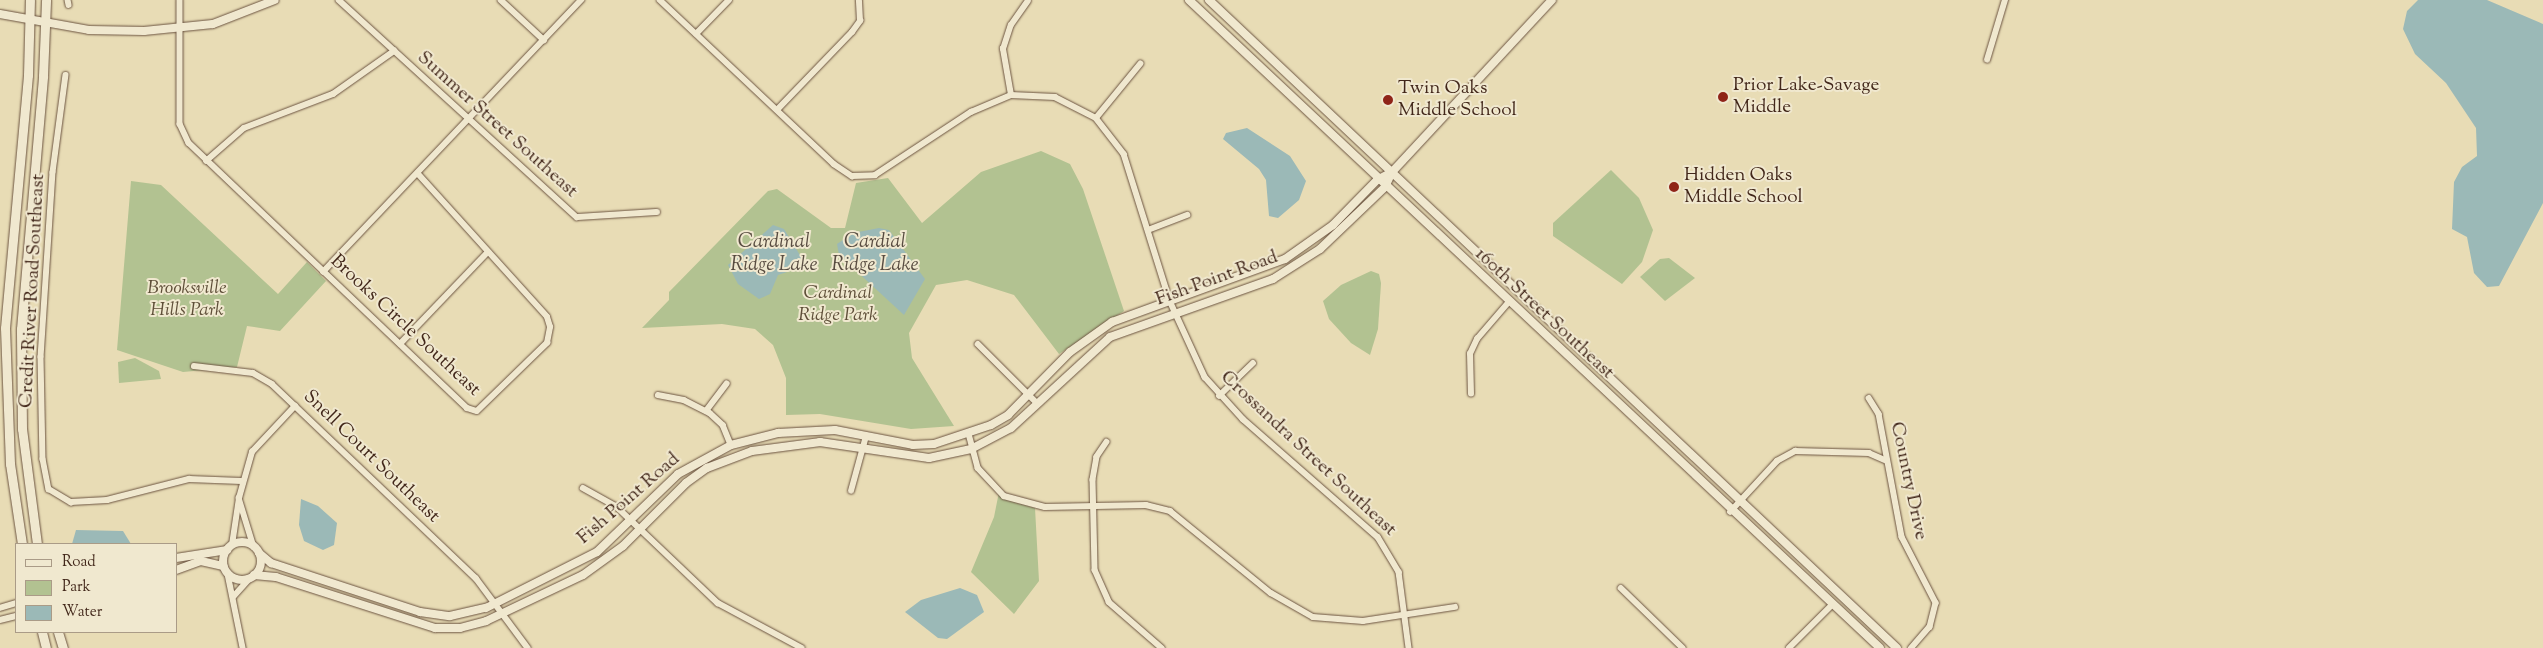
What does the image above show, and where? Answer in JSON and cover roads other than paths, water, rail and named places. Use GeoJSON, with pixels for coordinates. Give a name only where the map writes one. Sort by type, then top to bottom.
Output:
{"type":"FeatureCollection","features":[{"type":"Feature","properties":{"kind":"main road"},"geometry":{"type":"LineString","coordinates":[[22,543],[10,464],[5,328],[31,22],[30,0]]}},
{"type":"Feature","properties":{"kind":"main road"},"geometry":{"type":"LineString","coordinates":[[37,543],[22,429],[21,329],[46,23],[46,0]]}},
{"type":"Feature","properties":{"kind":"main road"},"geometry":{"type":"LineString","coordinates":[[42,633],[46,648]]}},
{"type":"Feature","properties":{"kind":"main road"},"geometry":{"type":"LineString","coordinates":[[58,633],[63,648]]}},
{"type":"Feature","properties":{"kind":"street","name":"Brooks Circle Southeast"},"geometry":{"type":"LineString","coordinates":[[180,0],[180,124],[188,143],[467,408],[477,411],[486,406],[546,342],[550,327],[488,252],[418,174]]}},
{"type":"Feature","properties":{"kind":"street"},"geometry":{"type":"LineString","coordinates":[[0,14],[31,22],[90,30],[180,29],[213,24],[275,0]]}},
{"type":"Feature","properties":{"kind":"street","name":"Summer Street Southeast"},"geometry":{"type":"LineString","coordinates":[[339,0],[468,120],[577,217],[657,212]]}},
{"type":"Feature","properties":{"kind":"street"},"geometry":{"type":"LineString","coordinates":[[501,0],[544,40]]}},
{"type":"Feature","properties":{"kind":"street"},"geometry":{"type":"LineString","coordinates":[[323,272],[582,0]]}},
{"type":"Feature","properties":{"kind":"street","name":"Crossandra Street Southeast"},"geometry":{"type":"LineString","coordinates":[[660,0],[834,164],[852,176],[862,176],[894,165],[971,112],[1011,95],[1055,97],[1096,118],[1124,154],[1170,301],[1189,348],[1219,396],[1378,537],[1399,572],[1409,648]]}},
{"type":"Feature","properties":{"kind":"street"},"geometry":{"type":"LineString","coordinates":[[696,34],[729,0]]}},
{"type":"Feature","properties":{"kind":"street"},"geometry":{"type":"LineString","coordinates":[[777,110],[852,32],[862,9],[859,0]]}},
{"type":"Feature","properties":{"kind":"street","name":"160th Street Southeast"},"geometry":{"type":"LineString","coordinates":[[1189,0],[1377,180],[1730,512],[1880,648]]}},
{"type":"Feature","properties":{"kind":"street","name":"160th Street Southeast"},"geometry":{"type":"LineString","coordinates":[[1209,0],[1737,500],[1897,648]]}},
{"type":"Feature","properties":{"kind":"street"},"geometry":{"type":"LineString","coordinates":[[1392,172],[1552,0]]}},
{"type":"Feature","properties":{"kind":"street"},"geometry":{"type":"LineString","coordinates":[[1987,60],[2005,0]]}},
{"type":"Feature","properties":{"kind":"street"},"geometry":{"type":"LineString","coordinates":[[1011,95],[1003,49],[1011,25],[1028,1]]}},
{"type":"Feature","properties":{"kind":"street"},"geometry":{"type":"LineString","coordinates":[[206,161],[244,128],[333,94],[394,50]]}},
{"type":"Feature","properties":{"kind":"street"},"geometry":{"type":"LineString","coordinates":[[1096,118],[1140,64]]}},
{"type":"Feature","properties":{"kind":"street","name":"Credit River Road Southeast"},"geometry":{"type":"LineString","coordinates":[[66,75],[53,172],[41,357],[43,459],[49,490],[71,502],[107,500],[189,479],[241,481]]}},
{"type":"Feature","properties":{"kind":"street","name":"Fish Point Road"},"geometry":{"type":"LineString","coordinates":[[256,550],[271,563],[420,612],[450,616],[495,604],[576,565],[630,519],[678,474],[731,445],[808,430],[866,436],[913,445],[968,434],[1008,415],[1090,336],[1112,322],[1285,260],[1333,225],[1377,180],[1392,172]]}},
{"type":"Feature","properties":{"kind":"street","name":"Fish Point Road"},"geometry":{"type":"LineString","coordinates":[[252,577],[276,577],[435,628],[460,628],[503,613],[583,575],[608,560],[686,483],[731,458],[795,442],[862,448],[929,458],[971,449],[1011,428],[1110,337],[1273,280],[1296,267],[1349,224],[1385,187],[1392,172]]}},
{"type":"Feature","properties":{"kind":"street"},"geometry":{"type":"LineString","coordinates":[[1148,230],[1187,215]]}},
{"type":"Feature","properties":{"kind":"street"},"geometry":{"type":"LineString","coordinates":[[400,344],[488,252]]}},
{"type":"Feature","properties":{"kind":"street"},"geometry":{"type":"LineString","coordinates":[[1471,394],[1470,354],[1478,338],[1508,303]]}},
{"type":"Feature","properties":{"kind":"street"},"geometry":{"type":"LineString","coordinates":[[978,344],[1037,403]]}},
{"type":"Feature","properties":{"kind":"street"},"geometry":{"type":"LineString","coordinates":[[1219,396],[1252,362]]}},
{"type":"Feature","properties":{"kind":"street","name":"Snell Court Southeast"},"geometry":{"type":"LineString","coordinates":[[194,366],[262,377],[476,578],[528,648]]}},
{"type":"Feature","properties":{"kind":"street"},"geometry":{"type":"LineString","coordinates":[[706,411],[726,384]]}},
{"type":"Feature","properties":{"kind":"street"},"geometry":{"type":"LineString","coordinates":[[658,395],[706,411],[722,425],[731,445]]}},
{"type":"Feature","properties":{"kind":"street","name":"Country Drive"},"geometry":{"type":"LineString","coordinates":[[1869,398],[1879,414],[1885,460],[1891,470],[1902,537],[1936,603],[1930,627],[1912,648]]}},
{"type":"Feature","properties":{"kind":"street"},"geometry":{"type":"LineString","coordinates":[[223,566],[229,547],[241,481],[252,452],[295,406]]}},
{"type":"Feature","properties":{"kind":"street"},"geometry":{"type":"LineString","coordinates":[[968,434],[978,468],[1004,496],[1045,508],[1146,505],[1170,511],[1270,594],[1313,617],[1363,621],[1406,616],[1456,606]]}},
{"type":"Feature","properties":{"kind":"street"},"geometry":{"type":"LineString","coordinates":[[851,491],[866,436]]}},
{"type":"Feature","properties":{"kind":"street"},"geometry":{"type":"LineString","coordinates":[[1107,442],[1097,457],[1094,507],[1095,570],[1100,588],[1110,602],[1162,648]]}},
{"type":"Feature","properties":{"kind":"street"},"geometry":{"type":"LineString","coordinates":[[1730,512],[1737,500],[1795,451],[1869,453],[1885,460]]}},
{"type":"Feature","properties":{"kind":"street"},"geometry":{"type":"LineString","coordinates":[[583,488],[640,527],[718,603],[802,648]]}},
{"type":"Feature","properties":{"kind":"street"},"geometry":{"type":"LineString","coordinates":[[233,597],[252,577],[260,565],[239,498]]}},
{"type":"Feature","properties":{"kind":"street"},"geometry":{"type":"LineString","coordinates":[[178,558],[229,547],[243,542],[256,550]]}},
{"type":"Feature","properties":{"kind":"street"},"geometry":{"type":"LineString","coordinates":[[178,569],[201,561],[223,566],[228,574],[243,648]]}},
{"type":"Feature","properties":{"kind":"street"},"geometry":{"type":"LineString","coordinates":[[228,574],[236,580],[252,577]]}},
{"type":"Feature","properties":{"kind":"street"},"geometry":{"type":"LineString","coordinates":[[1621,588],[1682,648]]}},
{"type":"Feature","properties":{"kind":"street"},"geometry":{"type":"LineString","coordinates":[[0,608],[15,603]]}},
{"type":"Feature","properties":{"kind":"street"},"geometry":{"type":"LineString","coordinates":[[1789,648],[1832,605]]}},
{"type":"Feature","properties":{"kind":"street"},"geometry":{"type":"LineString","coordinates":[[0,620],[15,616]]}},
{"type":"Feature","properties":{"kind":"water"},"geometry":{"type":"Polygon","coordinates":[[[2418,0],[2487,0],[2543,24],[2543,203],[2499,286],[2487,287],[2474,273],[2467,237],[2452,229],[2454,182],[2462,167],[2477,156],[2476,128],[2446,83],[2415,54],[2403,29],[2407,11],[2418,0]]]}},
{"type":"Feature","properties":{"kind":"water"},"geometry":{"type":"Polygon","coordinates":[[[1247,128],[1290,156],[1306,181],[1299,200],[1278,218],[1269,216],[1266,180],[1259,169],[1223,139],[1226,133],[1247,128]]]}},
{"type":"Feature","properties":{"kind":"water","name":"Cardinal Ridge Lake"},"geometry":{"type":"Polygon","coordinates":[[[773,225],[784,229],[803,260],[796,269],[778,275],[770,294],[759,299],[738,284],[728,265],[773,225]]]}},
{"type":"Feature","properties":{"kind":"water","name":"Cardial Ridge Lake"},"geometry":{"type":"Polygon","coordinates":[[[879,228],[889,230],[925,279],[904,315],[839,255],[837,244],[853,233],[879,228]]]}},
{"type":"Feature","properties":{"kind":"water"},"geometry":{"type":"Polygon","coordinates":[[[301,499],[318,506],[337,523],[334,545],[323,550],[304,541],[299,525],[301,499]]]}},
{"type":"Feature","properties":{"kind":"water"},"geometry":{"type":"Polygon","coordinates":[[[76,530],[123,531],[130,543],[72,543],[76,530]]]}},
{"type":"Feature","properties":{"kind":"water"},"geometry":{"type":"Polygon","coordinates":[[[960,588],[977,595],[984,612],[947,639],[938,638],[905,612],[921,600],[960,588]]]}},
{"type":"Feature","properties":{"kind":"place","name":"Prior Lake-Savage Middle"},"geometry":{"type":"Point","coordinates":[1723,97]}},
{"type":"Feature","properties":{"kind":"place","name":"Twin Oaks Middle School"},"geometry":{"type":"Point","coordinates":[1388,100]}},
{"type":"Feature","properties":{"kind":"place","name":"Hidden Oaks Middle School"},"geometry":{"type":"Point","coordinates":[1674,187]}},
{"type":"Feature","properties":{"kind":"park label","name":"Brooksville Hills Park"},"geometry":{"type":"Point","coordinates":[187,300]}},
{"type":"Feature","properties":{"kind":"park label","name":"Cardinal Ridge Park"},"geometry":{"type":"Point","coordinates":[838,305]}}]}
